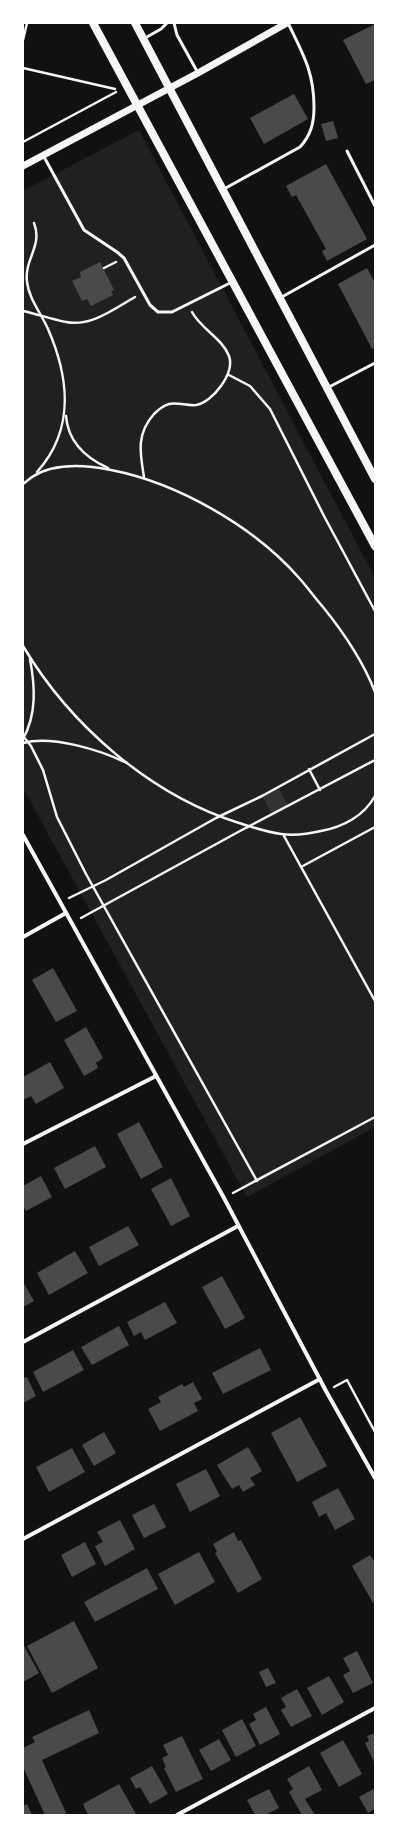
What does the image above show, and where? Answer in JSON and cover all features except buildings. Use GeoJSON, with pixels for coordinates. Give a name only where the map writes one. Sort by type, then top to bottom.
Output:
{"type":"FeatureCollection","features":[{"type":"Feature","properties":{"kind":"main road"},"geometry":{"type":"LineString","coordinates":[[93,23],[375,546]]}},
{"type":"Feature","properties":{"kind":"main road"},"geometry":{"type":"LineString","coordinates":[[134,23],[170,88],[375,479]]}},
{"type":"Feature","properties":{"kind":"street"},"geometry":{"type":"LineString","coordinates":[[23,166],[198,73],[287,23]]}},
{"type":"Feature","properties":{"kind":"street"},"geometry":{"type":"LineString","coordinates":[[23,835],[224,1198],[326,1391],[375,1478]]}},
{"type":"Feature","properties":{"kind":"street"},"geometry":{"type":"LineString","coordinates":[[23,937],[66,913]]}},
{"type":"Feature","properties":{"kind":"street"},"geometry":{"type":"LineString","coordinates":[[23,1144],[156,1076]]}},
{"type":"Feature","properties":{"kind":"street"},"geometry":{"type":"LineString","coordinates":[[23,1342],[238,1226]]}},
{"type":"Feature","properties":{"kind":"street"},"geometry":{"type":"LineString","coordinates":[[23,1539],[320,1379]]}},
{"type":"Feature","properties":{"kind":"street"},"geometry":{"type":"LineString","coordinates":[[178,1815],[375,1708]]}},
{"type":"Feature","properties":{"kind":"lane"},"geometry":{"type":"LineString","coordinates":[[143,38],[161,29],[167,23]]}},
{"type":"Feature","properties":{"kind":"lane"},"geometry":{"type":"LineString","coordinates":[[174,23],[177,35],[198,73]]}},
{"type":"Feature","properties":{"kind":"lane"},"geometry":{"type":"LineString","coordinates":[[223,190],[300,147],[308,138],[312,126],[314,94],[312,75],[287,23]]}},
{"type":"Feature","properties":{"kind":"lane"},"geometry":{"type":"LineString","coordinates":[[347,151],[375,206]]}},
{"type":"Feature","properties":{"kind":"lane"},"geometry":{"type":"LineString","coordinates":[[42,155],[79,223],[88,233],[118,252],[124,258],[153,309],[158,312],[172,312],[234,282]]}},
{"type":"Feature","properties":{"kind":"lane"},"geometry":{"type":"LineString","coordinates":[[280,298],[375,245]]}},
{"type":"Feature","properties":{"kind":"lane"},"geometry":{"type":"LineString","coordinates":[[327,388],[375,363]]}},
{"type":"Feature","properties":{"kind":"path"},"geometry":{"type":"LineString","coordinates":[[23,39],[27,23]]}},
{"type":"Feature","properties":{"kind":"path"},"geometry":{"type":"LineString","coordinates":[[23,68],[120,90],[23,142]]}},
{"type":"Feature","properties":{"kind":"path"},"geometry":{"type":"LineString","coordinates":[[24,483],[39,471],[54,446],[61,431],[66,399],[57,350],[30,295],[27,280],[27,270],[38,239],[38,233],[34,223]]}},
{"type":"Feature","properties":{"kind":"path"},"geometry":{"type":"LineString","coordinates":[[23,311],[66,322],[85,322],[110,312],[143,291]]}},
{"type":"Feature","properties":{"kind":"path"},"geometry":{"type":"LineString","coordinates":[[144,477],[140,452],[141,436],[144,426],[150,418],[158,409],[167,405],[196,405],[206,400],[214,394],[229,374],[229,356],[223,347],[194,316],[188,304]]}},
{"type":"Feature","properties":{"kind":"path"},"geometry":{"type":"LineString","coordinates":[[229,374],[250,386],[270,409],[324,516],[375,611]]}},
{"type":"Feature","properties":{"kind":"path"},"geometry":{"type":"LineString","coordinates":[[65,410],[67,426],[74,443],[89,458],[114,470]]}},
{"type":"Feature","properties":{"kind":"path"},"geometry":{"type":"LineString","coordinates":[[32,477],[47,469],[64,466],[82,466],[114,470],[144,477],[208,506],[260,542],[300,578],[344,633],[375,692]]}},
{"type":"Feature","properties":{"kind":"path"},"geometry":{"type":"LineString","coordinates":[[23,646],[37,670],[82,722],[131,766]]}},
{"type":"Feature","properties":{"kind":"path"},"geometry":{"type":"LineString","coordinates":[[29,656],[34,687],[34,702],[29,728],[23,737],[28,742],[43,770],[57,817],[103,905],[256,1181]]}},
{"type":"Feature","properties":{"kind":"path"},"geometry":{"type":"LineString","coordinates":[[60,903],[106,880],[220,816],[262,796],[375,734]]}},
{"type":"Feature","properties":{"kind":"path"},"geometry":{"type":"LineString","coordinates":[[23,743],[55,742],[90,749],[106,754],[131,766],[185,801],[248,826],[284,836],[310,834],[346,823],[359,815],[371,803],[375,796]]}},
{"type":"Feature","properties":{"kind":"path"},"geometry":{"type":"LineString","coordinates":[[72,923],[248,826],[320,790],[375,760]]}},
{"type":"Feature","properties":{"kind":"path"},"geometry":{"type":"LineString","coordinates":[[309,769],[320,790]]}},
{"type":"Feature","properties":{"kind":"path"},"geometry":{"type":"LineString","coordinates":[[301,867],[375,827]]}},
{"type":"Feature","properties":{"kind":"path"},"geometry":{"type":"LineString","coordinates":[[284,836],[375,1001]]}},
{"type":"Feature","properties":{"kind":"path"},"geometry":{"type":"LineString","coordinates":[[224,1198],[375,1117]]}},
{"type":"Feature","properties":{"kind":"path"},"geometry":{"type":"LineString","coordinates":[[326,1391],[347,1380],[375,1432]]}},
{"type":"Feature","properties":{"kind":"shaded area"},"geometry":{"type":"Polygon","coordinates":[[[139,130],[375,578],[375,1127],[247,1197],[23,788],[23,191],[139,130]]]}},
{"type":"Feature","properties":{"kind":"shaded area"},"geometry":{"type":"Polygon","coordinates":[[[278,787],[288,805],[272,814],[262,796],[278,787]]]}}]}
